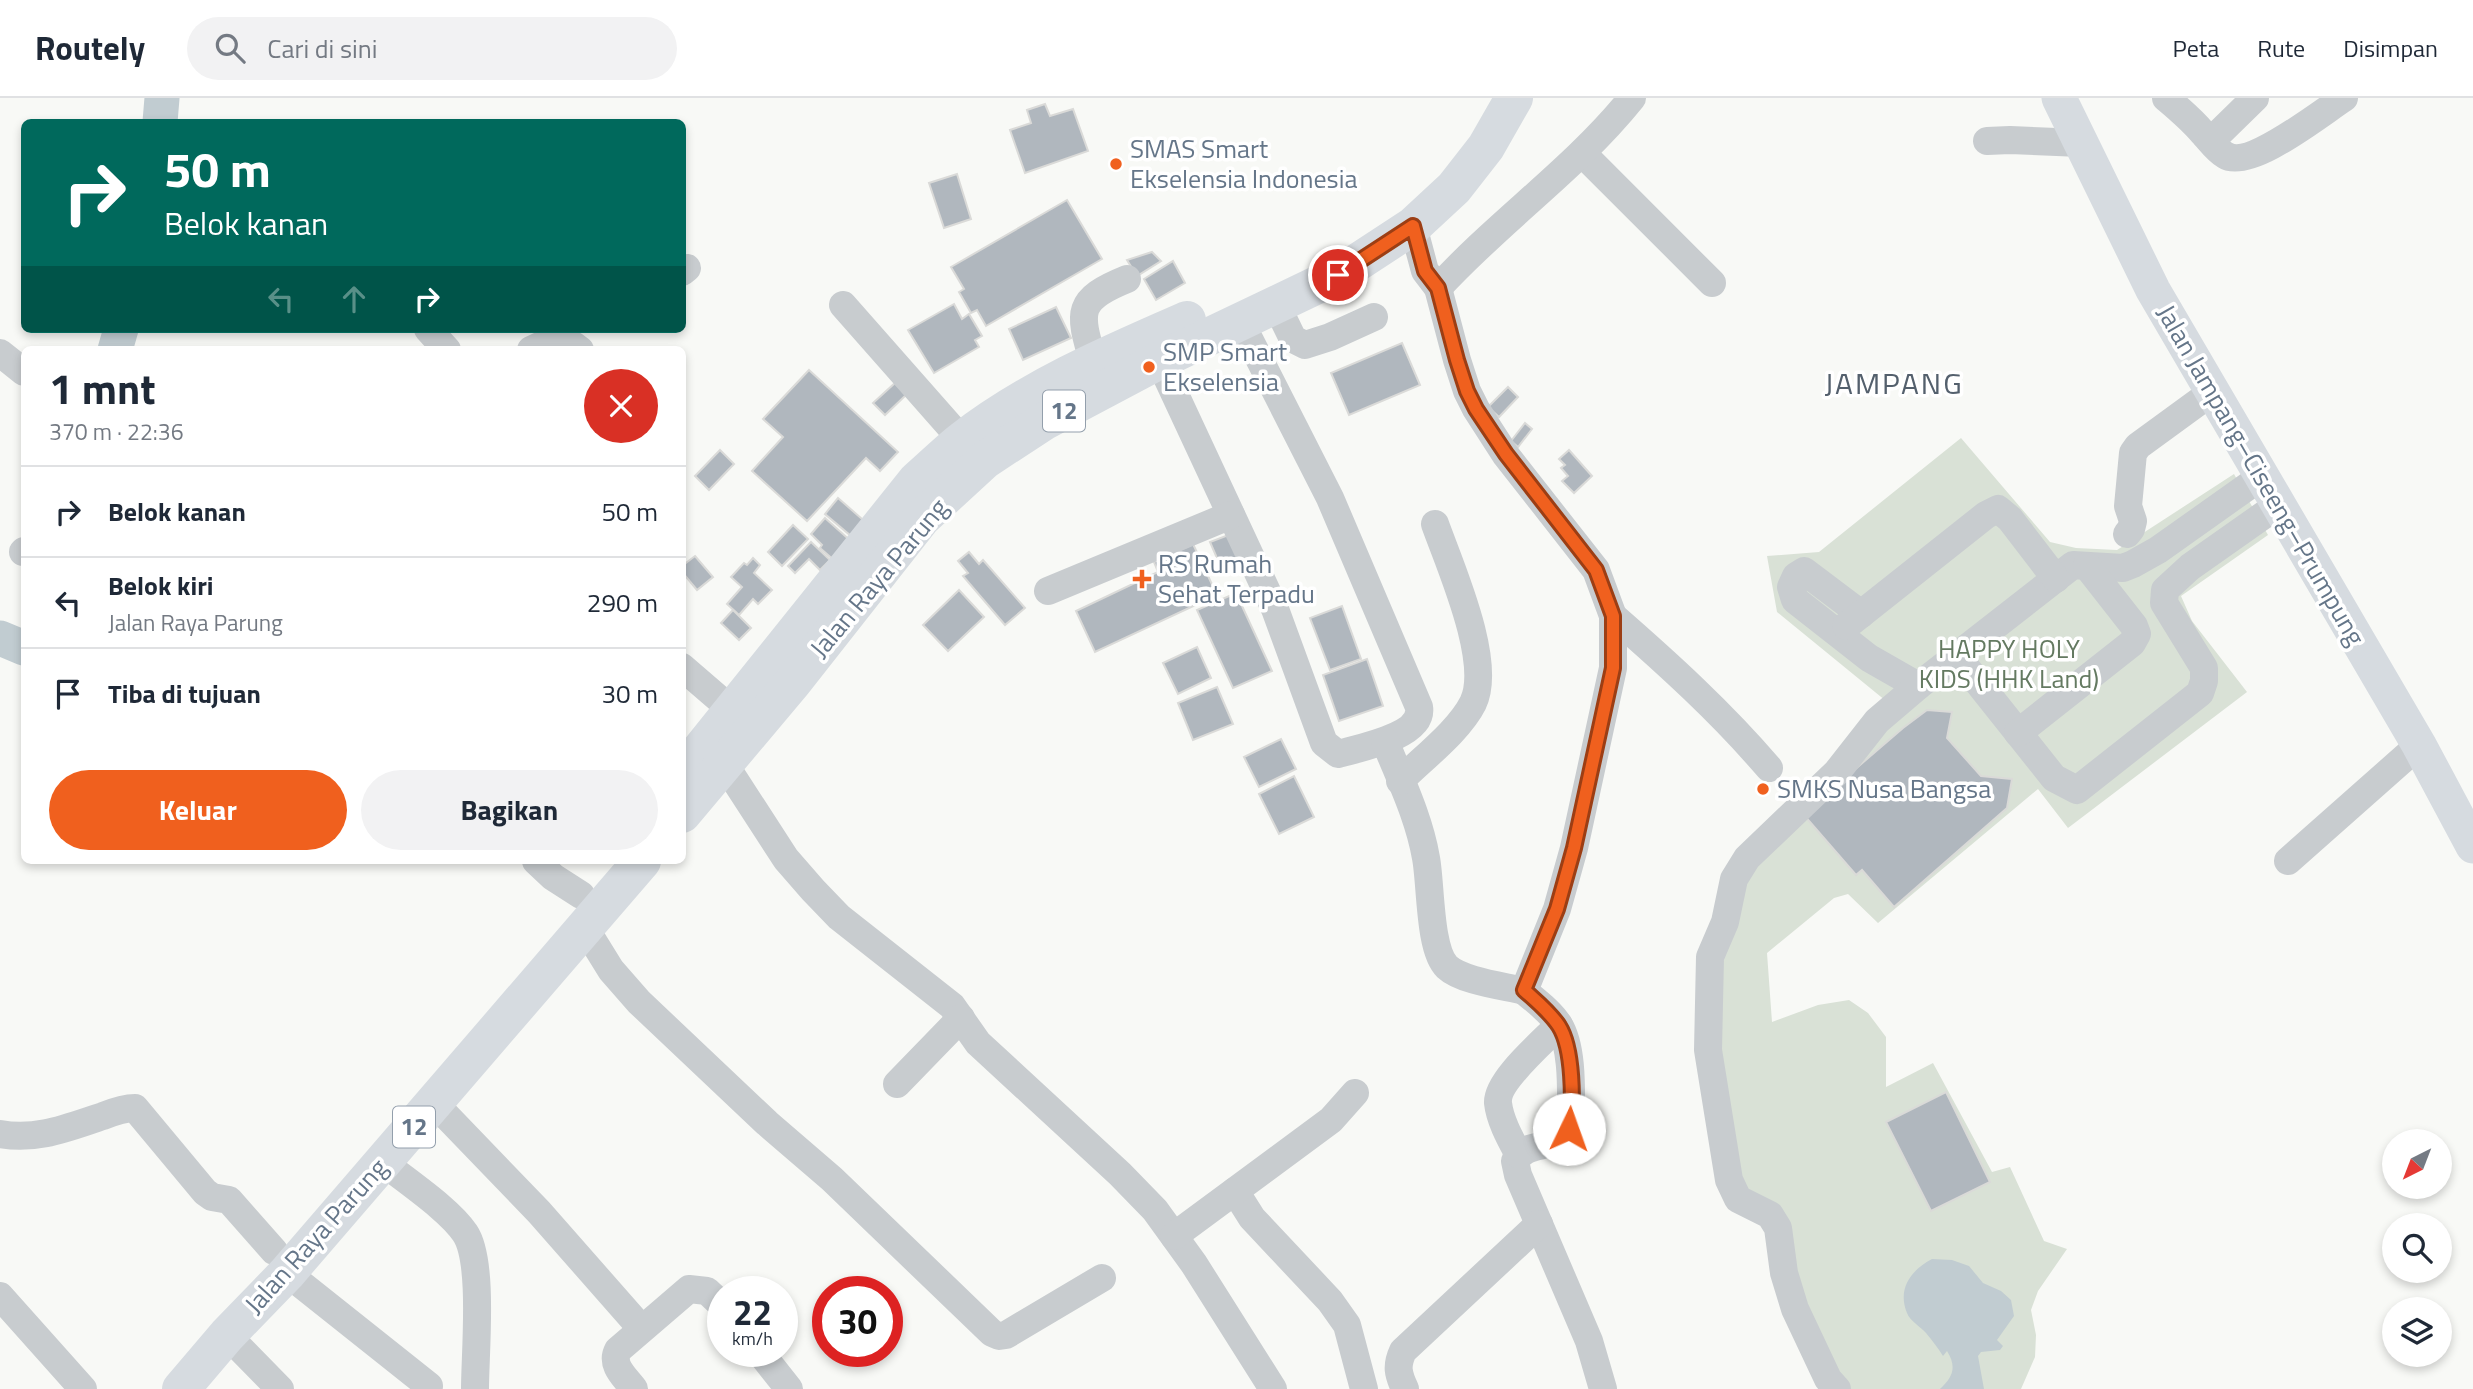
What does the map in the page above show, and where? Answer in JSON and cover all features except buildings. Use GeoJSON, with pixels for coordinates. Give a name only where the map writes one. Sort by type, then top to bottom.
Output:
{"type":"FeatureCollection","features":[{"type":"Feature","properties":{"kind":"highway","name":"Jalan Raya Parung"},"geometry":{"type":"LineString","coordinates":[[686,812],[739,786],[922,518],[985,460],[1153,349],[1244,294],[1371,226],[1439,172],[1461,142],[1487,98]]}},
{"type":"Feature","properties":{"kind":"highway","name":"Jalan Raya Parung"},"geometry":{"type":"LineString","coordinates":[[686,768],[917,480],[962,440],[1024,400],[1093,361],[1153,349],[1241,323],[1338,275],[1413,226],[1454,188],[1486,147],[1514,98]]}},
{"type":"Feature","properties":{"kind":"highway","name":"Jalan Raya Parung"},"geometry":{"type":"LineString","coordinates":[[156,1389],[224,1367],[298,1279],[451,1121],[583,911],[607,864]]}},
{"type":"Feature","properties":{"kind":"highway","name":"Jalan Raya Parung"},"geometry":{"type":"LineString","coordinates":[[298,1279],[411,1096],[490,1000],[583,911],[638,864]]}},
{"type":"Feature","properties":{"kind":"main road","name":"Jalan Jampang–Ciseeng–Prumpung"},"geometry":{"type":"LineString","coordinates":[[2059,98],[2153,290],[2419,745],[2473,846]]}},
{"type":"Feature","properties":{"kind":"street"},"geometry":{"type":"LineString","coordinates":[[1432,281],[1485,240],[1582,153],[1632,98]]}},
{"type":"Feature","properties":{"kind":"street"},"geometry":{"type":"LineString","coordinates":[[2166,98],[2222,153],[2239,159],[2257,154],[2344,98]]}},
{"type":"Feature","properties":{"kind":"street"},"geometry":{"type":"LineString","coordinates":[[2211,141],[2255,98]]}},
{"type":"Feature","properties":{"kind":"street"},"geometry":{"type":"LineString","coordinates":[[1987,141],[2081,143]]}},
{"type":"Feature","properties":{"kind":"street"},"geometry":{"type":"LineString","coordinates":[[1582,153],[1712,283]]}},
{"type":"Feature","properties":{"kind":"street"},"geometry":{"type":"LineString","coordinates":[[1413,226],[1467,391],[1476,409],[1506,454],[1596,570],[1613,616],[1613,668],[1574,848],[1557,909],[1524,990]]}},
{"type":"Feature","properties":{"kind":"street"},"geometry":{"type":"LineString","coordinates":[[1093,361],[1083,326],[1084,309],[1095,296],[1111,285],[1127,279]]}},
{"type":"Feature","properties":{"kind":"street"},"geometry":{"type":"LineString","coordinates":[[843,305],[962,440]]}},
{"type":"Feature","properties":{"kind":"street"},"geometry":{"type":"LineString","coordinates":[[1277,306],[1293,339],[1305,345],[1374,317]]}},
{"type":"Feature","properties":{"kind":"street"},"geometry":{"type":"LineString","coordinates":[[1153,349],[1275,609],[1324,743],[1338,754],[1385,741],[1416,723],[1419,707],[1330,498],[1241,323]]}},
{"type":"Feature","properties":{"kind":"street"},"geometry":{"type":"LineString","coordinates":[[432,333],[443,346]]}},
{"type":"Feature","properties":{"kind":"street"},"geometry":{"type":"LineString","coordinates":[[541,346],[558,339],[582,341]]}},
{"type":"Feature","properties":{"kind":"street"},"geometry":{"type":"LineString","coordinates":[[0,353],[21,370]]}},
{"type":"Feature","properties":{"kind":"street"},"geometry":{"type":"LineString","coordinates":[[2127,534],[2133,521],[2128,506],[2133,453],[2138,446],[2212,391]]}},
{"type":"Feature","properties":{"kind":"street"},"geometry":{"type":"LineString","coordinates":[[1837,1389],[1828,1379],[1795,1309],[1784,1273],[1778,1228],[1770,1215],[1738,1199],[1729,1180],[1707,1050],[1710,957],[1725,922],[1734,879],[1747,858],[1837,772],[1877,721],[2073,565],[2123,568],[2270,491]]}},
{"type":"Feature","properties":{"kind":"street"},"geometry":{"type":"LineString","coordinates":[[1957,656],[2054,778],[2077,790],[2200,693],[2204,668],[2164,603],[2165,590],[2270,491]]}},
{"type":"Feature","properties":{"kind":"street"},"geometry":{"type":"LineString","coordinates":[[1838,632],[1986,515],[1998,509],[2010,519],[2056,579]]}},
{"type":"Feature","properties":{"kind":"street"},"geometry":{"type":"LineString","coordinates":[[1048,591],[1231,515]]}},
{"type":"Feature","properties":{"kind":"street"},"geometry":{"type":"LineString","coordinates":[[1400,781],[1464,718],[1474,701],[1480,680],[1465,607],[1435,524]]}},
{"type":"Feature","properties":{"kind":"street"},"geometry":{"type":"LineString","coordinates":[[2018,733],[2132,643],[2137,634],[2134,626],[2087,566]]}},
{"type":"Feature","properties":{"kind":"street"},"geometry":{"type":"LineString","coordinates":[[1861,614],[1804,571],[1796,576],[1791,587],[1795,600],[1870,658],[1918,686]]}},
{"type":"Feature","properties":{"kind":"street"},"geometry":{"type":"LineString","coordinates":[[1613,616],[1697,691],[1769,768]]}},
{"type":"Feature","properties":{"kind":"street"},"geometry":{"type":"LineString","coordinates":[[686,670],[733,711]]}},
{"type":"Feature","properties":{"kind":"street"},"geometry":{"type":"LineString","coordinates":[[1385,741],[1427,859],[1436,941],[1443,962],[1457,974],[1524,990],[1559,1025],[1567,1041],[1571,1094],[1569,1129],[1559,1141],[1519,1155],[1515,1166],[1589,1341],[1603,1389]]}},
{"type":"Feature","properties":{"kind":"street"},"geometry":{"type":"LineString","coordinates":[[2288,861],[2419,745]]}},
{"type":"Feature","properties":{"kind":"street"},"geometry":{"type":"LineString","coordinates":[[739,786],[786,859],[839,918],[952,1006],[978,1043],[1120,1174],[1155,1210],[1194,1264],[1273,1389]]}},
{"type":"Feature","properties":{"kind":"street"},"geometry":{"type":"LineString","coordinates":[[540,864],[583,911],[611,970],[639,1002],[766,1123],[832,1179],[992,1333],[1006,1335],[1102,1278]]}},
{"type":"Feature","properties":{"kind":"street"},"geometry":{"type":"LineString","coordinates":[[897,1084],[961,1017]]}},
{"type":"Feature","properties":{"kind":"street"},"geometry":{"type":"LineString","coordinates":[[1519,1155],[1499,1106],[1500,1093],[1512,1074],[1559,1025]]}},
{"type":"Feature","properties":{"kind":"street"},"geometry":{"type":"LineString","coordinates":[[1174,1236],[1331,1120],[1355,1093]]}},
{"type":"Feature","properties":{"kind":"street"},"geometry":{"type":"LineString","coordinates":[[0,1134],[15,1137],[42,1135],[113,1112],[135,1108],[205,1192],[212,1197],[229,1200],[298,1279],[429,1386]]}},
{"type":"Feature","properties":{"kind":"street"},"geometry":{"type":"LineString","coordinates":[[451,1121],[539,1212],[641,1328]]}},
{"type":"Feature","properties":{"kind":"street"},"geometry":{"type":"LineString","coordinates":[[400,1176],[461,1228],[471,1246],[475,1281],[475,1389]]}},
{"type":"Feature","properties":{"kind":"street"},"geometry":{"type":"LineString","coordinates":[[1235,1191],[1252,1218],[1330,1301],[1347,1325],[1364,1389]]}},
{"type":"Feature","properties":{"kind":"street"},"geometry":{"type":"LineString","coordinates":[[1405,1389],[1398,1374],[1398,1362],[1403,1351],[1539,1224]]}},
{"type":"Feature","properties":{"kind":"street"},"geometry":{"type":"LineString","coordinates":[[634,1389],[616,1365],[614,1359],[618,1350],[689,1289],[707,1291]]}},
{"type":"Feature","properties":{"kind":"street"},"geometry":{"type":"LineString","coordinates":[[0,1296],[83,1389]]}},
{"type":"Feature","properties":{"kind":"street"},"geometry":{"type":"LineString","coordinates":[[772,1367],[789,1389]]}},
{"type":"Feature","properties":{"kind":"green space","name":"HAPPY HOLY KIDS (HHK Land)"},"geometry":{"type":"Polygon","coordinates":[[[1961,438],[2050,542],[2076,548],[2117,550],[2234,474],[2268,535],[2181,596],[2192,621],[2247,692],[2068,828],[2038,789],[1878,923],[1848,894],[1834,898],[1767,953],[1772,1022],[1818,1005],[1849,1000],[1868,1013],[1886,1037],[1886,1087],[1933,1063],[1992,1172],[2010,1167],[2044,1241],[2067,1249],[2038,1291],[2031,1310],[2036,1335],[2035,1357],[2021,1389],[1830,1389],[1761,1220],[1730,1203],[1714,931],[1718,899],[1886,701],[1777,612],[1767,556],[1819,552],[1961,438]]]}},
{"type":"Feature","properties":{"kind":"shaded area"},"geometry":{"type":"Polygon","coordinates":[[[1932,1259],[1952,1260],[1969,1266],[1983,1283],[2001,1291],[2011,1300],[2014,1316],[1997,1340],[2003,1346],[2000,1350],[1981,1352],[1978,1356],[1984,1389],[1940,1389],[1952,1372],[1950,1357],[1947,1351],[1943,1356],[1907,1313],[1904,1296],[1908,1281],[1924,1263],[1932,1259]]]}},
{"type":"Feature","properties":{"kind":"waterway"},"geometry":{"type":"LineString","coordinates":[[160,119],[162,98]]}},
{"type":"Feature","properties":{"kind":"waterway"},"geometry":{"type":"LineString","coordinates":[[116,346],[120,333]]}},
{"type":"Feature","properties":{"kind":"waterway"},"geometry":{"type":"LineString","coordinates":[[0,638],[21,647]]}},
{"type":"Feature","properties":{"kind":"place","name":"SMAS Smart Ekselensia Indonesia"},"geometry":{"type":"Point","coordinates":[1116,164]}},
{"type":"Feature","properties":{"kind":"place","name":"SMP Smart Ekselensia"},"geometry":{"type":"Point","coordinates":[1149,367]}},
{"type":"Feature","properties":{"kind":"place","name":"RS Rumah Sehat Terpadu"},"geometry":{"type":"Point","coordinates":[1142,579]}},
{"type":"Feature","properties":{"kind":"place","name":"SMKS Nusa Bangsa"},"geometry":{"type":"Point","coordinates":[1763,789]}},
{"type":"Feature","properties":{"kind":"district","name":"JAMPANG"},"geometry":{"type":"Point","coordinates":[1894,384]}},
{"type":"Feature","properties":{"kind":"route"},"geometry":{"type":"LineString","coordinates":[[1338,275],[1413,226],[1425,271],[1438,288],[1457,360],[1476,409],[1506,454],[1596,570],[1613,616],[1613,668],[1574,848],[1557,909],[1524,990],[1559,1025],[1567,1041],[1571,1094],[1569,1129]]}}]}
